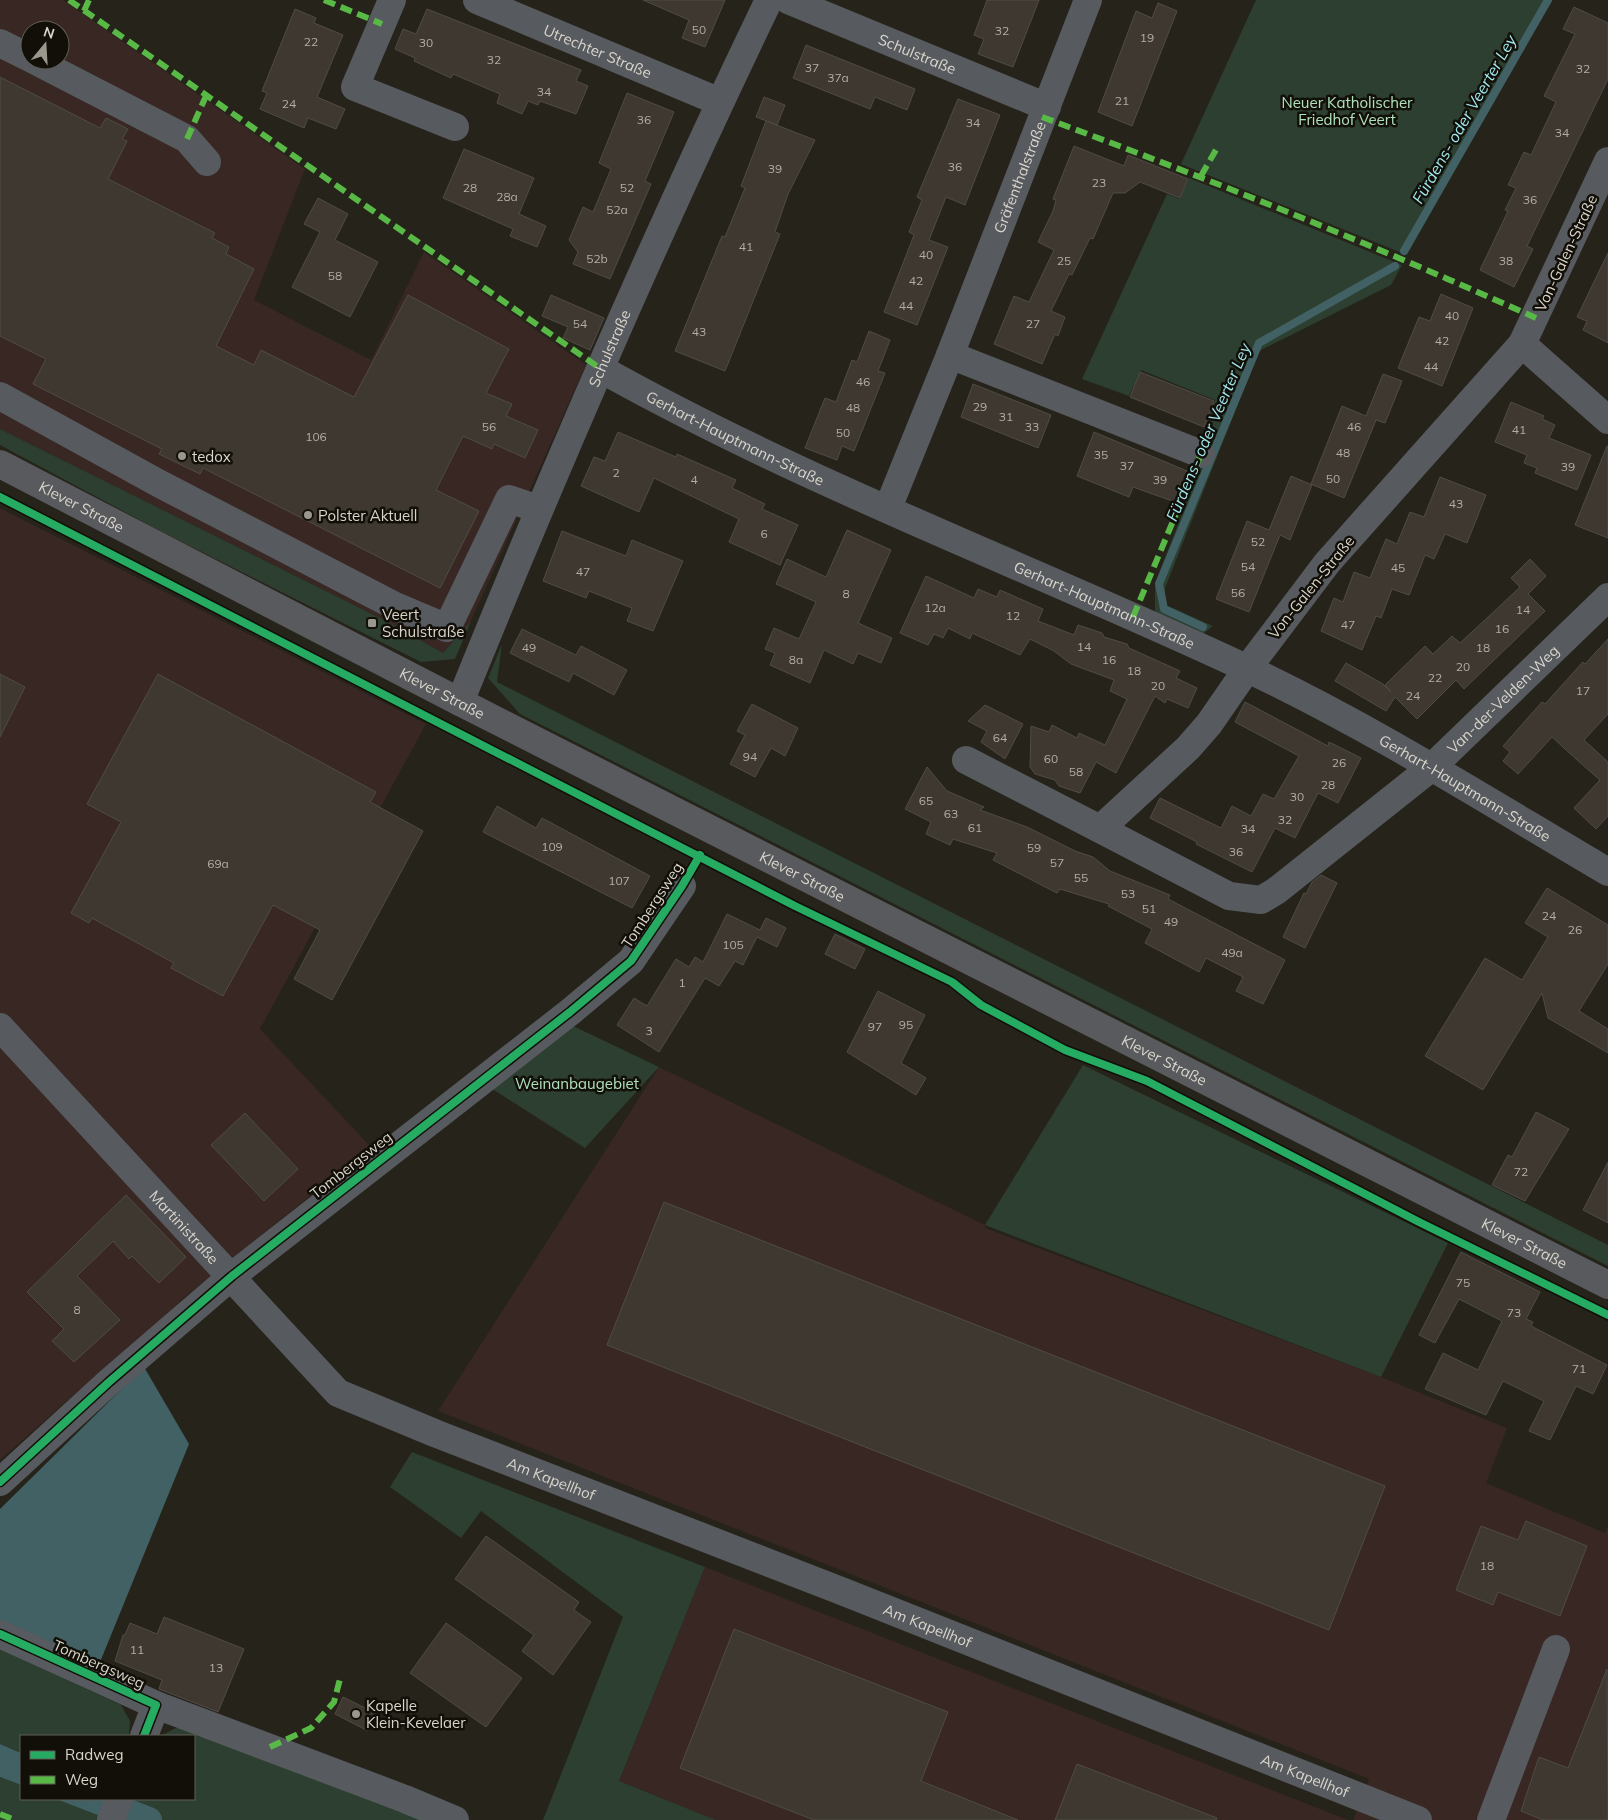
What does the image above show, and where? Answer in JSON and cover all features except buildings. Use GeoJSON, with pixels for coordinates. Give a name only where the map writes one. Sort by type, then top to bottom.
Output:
{"type":"FeatureCollection","features":[{"type":"Feature","properties":{"kind":"main road","name":"Klever Straße"},"geometry":{"type":"LineString","coordinates":[[0,464],[460,702],[1608,1285]]}},
{"type":"Feature","properties":{"kind":"street"},"geometry":{"type":"LineString","coordinates":[[392,0],[354,86],[455,128]]}},
{"type":"Feature","properties":{"kind":"street","name":"Utrechter Straße"},"geometry":{"type":"LineString","coordinates":[[477,0],[720,102]]}},
{"type":"Feature","properties":{"kind":"street","name":"Schulstraße"},"geometry":{"type":"LineString","coordinates":[[460,702],[538,509],[720,102],[769,0]]}},
{"type":"Feature","properties":{"kind":"street","name":"Schulstraße"},"geometry":{"type":"LineString","coordinates":[[788,0],[1047,107]]}},
{"type":"Feature","properties":{"kind":"street","name":"Gräfenthalstraße"},"geometry":{"type":"LineString","coordinates":[[888,508],[950,355],[1088,0]]}},
{"type":"Feature","properties":{"kind":"street"},"geometry":{"type":"LineString","coordinates":[[0,43],[20,53]]}},
{"type":"Feature","properties":{"kind":"street"},"geometry":{"type":"LineString","coordinates":[[53,70],[187,139],[207,162]]}},
{"type":"Feature","properties":{"kind":"street","name":"Von-Galen-Straße"},"geometry":{"type":"LineString","coordinates":[[1100,829],[1188,748],[1209,724],[1247,669],[1327,563],[1522,344],[1608,161]]}},
{"type":"Feature","properties":{"kind":"street"},"geometry":{"type":"LineString","coordinates":[[1522,344],[1608,420]]}},
{"type":"Feature","properties":{"kind":"street"},"geometry":{"type":"LineString","coordinates":[[950,355],[1201,454]]}},
{"type":"Feature","properties":{"kind":"street","name":"Gerhart-Hauptmann-Straße"},"geometry":{"type":"LineString","coordinates":[[601,369],[671,408],[1315,701],[1604,864]]}},
{"type":"Feature","properties":{"kind":"street"},"geometry":{"type":"LineString","coordinates":[[0,396],[168,488],[395,606],[447,628],[509,499],[538,509]]}},
{"type":"Feature","properties":{"kind":"street","name":"Van-der-Velden-Weg"},"geometry":{"type":"LineString","coordinates":[[1100,829],[1229,896],[1260,900],[1276,892],[1432,767],[1608,597]]}},
{"type":"Feature","properties":{"kind":"street"},"geometry":{"type":"LineString","coordinates":[[966,760],[1100,829]]}},
{"type":"Feature","properties":{"kind":"street","name":"Tombergsweg"},"geometry":{"type":"LineString","coordinates":[[0,1482],[109,1382],[232,1276],[570,1012],[631,961],[682,886]]}},
{"type":"Feature","properties":{"kind":"street","name":"Martinistraße"},"geometry":{"type":"LineString","coordinates":[[0,1027],[232,1276],[338,1393],[437,1434]]}},
{"type":"Feature","properties":{"kind":"street","name":"Am Kapellhof"},"geometry":{"type":"LineString","coordinates":[[437,1434],[1418,1820]]}},
{"type":"Feature","properties":{"kind":"street","name":"Tombergsweg"},"geometry":{"type":"LineString","coordinates":[[0,1634],[156,1705],[396,1795],[455,1820]]}},
{"type":"Feature","properties":{"kind":"street"},"geometry":{"type":"LineString","coordinates":[[1491,1820],[1556,1649]]}},
{"type":"Feature","properties":{"kind":"street","name":"Tombergsweg"},"geometry":{"type":"LineString","coordinates":[[144,1735],[156,1705]]}},
{"type":"Feature","properties":{"kind":"street"},"geometry":{"type":"LineString","coordinates":[[111,1820],[119,1800]]}},
{"type":"Feature","properties":{"kind":"shaded area"},"geometry":{"type":"Polygon","coordinates":[[[0,0],[63,0],[305,169],[254,300],[371,360],[424,252],[586,365],[471,621],[443,653],[392,624],[0,429],[0,0]]]}},
{"type":"Feature","properties":{"kind":"shaded area"},"geometry":{"type":"Polygon","coordinates":[[[0,508],[426,724],[260,1029],[371,1147],[187,1295],[93,1383],[77,1392],[0,1460],[0,508]]]}},
{"type":"Feature","properties":{"kind":"shaded area"},"geometry":{"type":"Polygon","coordinates":[[[659,1067],[985,1225],[985,1228],[1381,1377],[1507,1428],[1486,1483],[1605,1533],[1608,1525],[1608,1820],[1353,1820],[1369,1779],[438,1411],[659,1067]]]}},
{"type":"Feature","properties":{"kind":"shaded area"},"geometry":{"type":"Polygon","coordinates":[[[705,1567],[1348,1820],[716,1820],[619,1781],[705,1567]]]}},
{"type":"Feature","properties":{"kind":"green space","name":"Neuer Katholischer Friedhof Veert"},"geometry":{"type":"Polygon","coordinates":[[[1256,0],[1551,0],[1407,255],[1181,164],[1256,0]]]}},
{"type":"Feature","properties":{"kind":"green space"},"geometry":{"type":"Polygon","coordinates":[[[1189,178],[1402,265],[1391,285],[1259,351],[1165,588],[1166,605],[1213,626],[1203,634],[1155,612],[1155,583],[1207,451],[1198,447],[1215,400],[1141,370],[1129,396],[1082,379],[1167,194],[1180,199],[1189,178]]]}},
{"type":"Feature","properties":{"kind":"green space"},"geometry":{"type":"Polygon","coordinates":[[[0,429],[392,624],[443,653],[471,621],[455,659],[421,662],[162,532],[0,445],[0,429]]]}},
{"type":"Feature","properties":{"kind":"green space"},"geometry":{"type":"Polygon","coordinates":[[[502,644],[497,682],[1608,1245],[1608,1266],[520,714],[488,678],[502,644]]]}},
{"type":"Feature","properties":{"kind":"green space","name":"Weinanbaugebiet"},"geometry":{"type":"Polygon","coordinates":[[[571,1025],[659,1067],[585,1148],[489,1087],[571,1025]]]}},
{"type":"Feature","properties":{"kind":"green space"},"geometry":{"type":"Polygon","coordinates":[[[1083,1065],[1448,1243],[1381,1377],[985,1225],[1083,1065]]]}},
{"type":"Feature","properties":{"kind":"green space"},"geometry":{"type":"Polygon","coordinates":[[[412,1452],[705,1567],[619,1781],[716,1820],[543,1820],[623,1617],[481,1511],[461,1538],[390,1487],[412,1452]]]}},
{"type":"Feature","properties":{"kind":"green space"},"geometry":{"type":"Polygon","coordinates":[[[0,1649],[121,1705],[130,1721],[129,1735],[20,1735],[20,1753],[0,1744],[0,1649]]]}},
{"type":"Feature","properties":{"kind":"green space"},"geometry":{"type":"Polygon","coordinates":[[[186,1723],[435,1820],[117,1820],[126,1800],[195,1800],[195,1735],[162,1735],[186,1723]]]}},
{"type":"Feature","properties":{"kind":"green space"},"geometry":{"type":"Polygon","coordinates":[[[0,1777],[20,1785],[20,1800],[59,1800],[100,1816],[98,1820],[0,1820],[0,1777]]]}},
{"type":"Feature","properties":{"kind":"water"},"geometry":{"type":"Polygon","coordinates":[[[144,1367],[189,1444],[98,1667],[0,1624],[0,1509],[144,1367]]]}},
{"type":"Feature","properties":{"kind":"water"},"geometry":{"type":"Polygon","coordinates":[[[0,1744],[20,1753],[20,1785],[0,1777],[0,1744]]]}},
{"type":"Feature","properties":{"kind":"water"},"geometry":{"type":"Polygon","coordinates":[[[59,1800],[107,1800],[100,1816],[59,1800]]]}},
{"type":"Feature","properties":{"kind":"waterway","name":"Fürdens- oder Veerter Ley"},"geometry":{"type":"LineString","coordinates":[[1404,251],[1548,0]]}},
{"type":"Feature","properties":{"kind":"waterway","name":"Fürdens- oder Veerter Ley"},"geometry":{"type":"LineString","coordinates":[[1203,627],[1164,609],[1159,584],[1259,343],[1395,266]]}},
{"type":"Feature","properties":{"kind":"waterway"},"geometry":{"type":"LineString","coordinates":[[99,1800],[149,1820]]}},
{"type":"Feature","properties":{"kind":"marked path"},"geometry":{"type":"LineString","coordinates":[[69,0],[601,369]]}},
{"type":"Feature","properties":{"kind":"marked path"},"geometry":{"type":"LineString","coordinates":[[84,11],[89,0]]}},
{"type":"Feature","properties":{"kind":"marked path"},"geometry":{"type":"LineString","coordinates":[[324,0],[382,24]]}},
{"type":"Feature","properties":{"kind":"marked path"},"geometry":{"type":"LineString","coordinates":[[187,139],[206,96]]}},
{"type":"Feature","properties":{"kind":"marked path"},"geometry":{"type":"LineString","coordinates":[[1042,117],[1291,213],[1536,318]]}},
{"type":"Feature","properties":{"kind":"marked path"},"geometry":{"type":"LineString","coordinates":[[1201,176],[1217,148]]}},
{"type":"Feature","properties":{"kind":"marked path"},"geometry":{"type":"LineString","coordinates":[[1133,617],[1201,454]]}},
{"type":"Feature","properties":{"kind":"marked path"},"geometry":{"type":"LineString","coordinates":[[270,1747],[311,1728],[334,1702],[340,1679]]}},
{"type":"Feature","properties":{"kind":"marked path"},"geometry":{"type":"LineString","coordinates":[[0,1814],[15,1820]]}},
{"type":"Feature","properties":{"kind":"cycle path"},"geometry":{"type":"LineString","coordinates":[[0,497],[795,906],[952,982],[981,1005],[1065,1050],[1147,1081],[1419,1222],[1608,1315]]}},
{"type":"Feature","properties":{"kind":"cycle path"},"geometry":{"type":"LineString","coordinates":[[0,1482],[109,1382],[232,1276],[570,1012],[631,961],[682,886],[700,855]]}},
{"type":"Feature","properties":{"kind":"cycle path"},"geometry":{"type":"LineString","coordinates":[[0,1634],[156,1705],[144,1735]]}},
{"type":"Feature","properties":{"kind":"place","name":"tedox"},"geometry":{"type":"Point","coordinates":[182,456]}},
{"type":"Feature","properties":{"kind":"place","name":"Polster Aktuell"},"geometry":{"type":"Point","coordinates":[308,515]}},
{"type":"Feature","properties":{"kind":"place","name":"Veert Schulstraße"},"geometry":{"type":"Point","coordinates":[372,623]}},
{"type":"Feature","properties":{"kind":"place","name":"Kapelle Klein-Kevelaer"},"geometry":{"type":"Point","coordinates":[356,1714]}}]}
